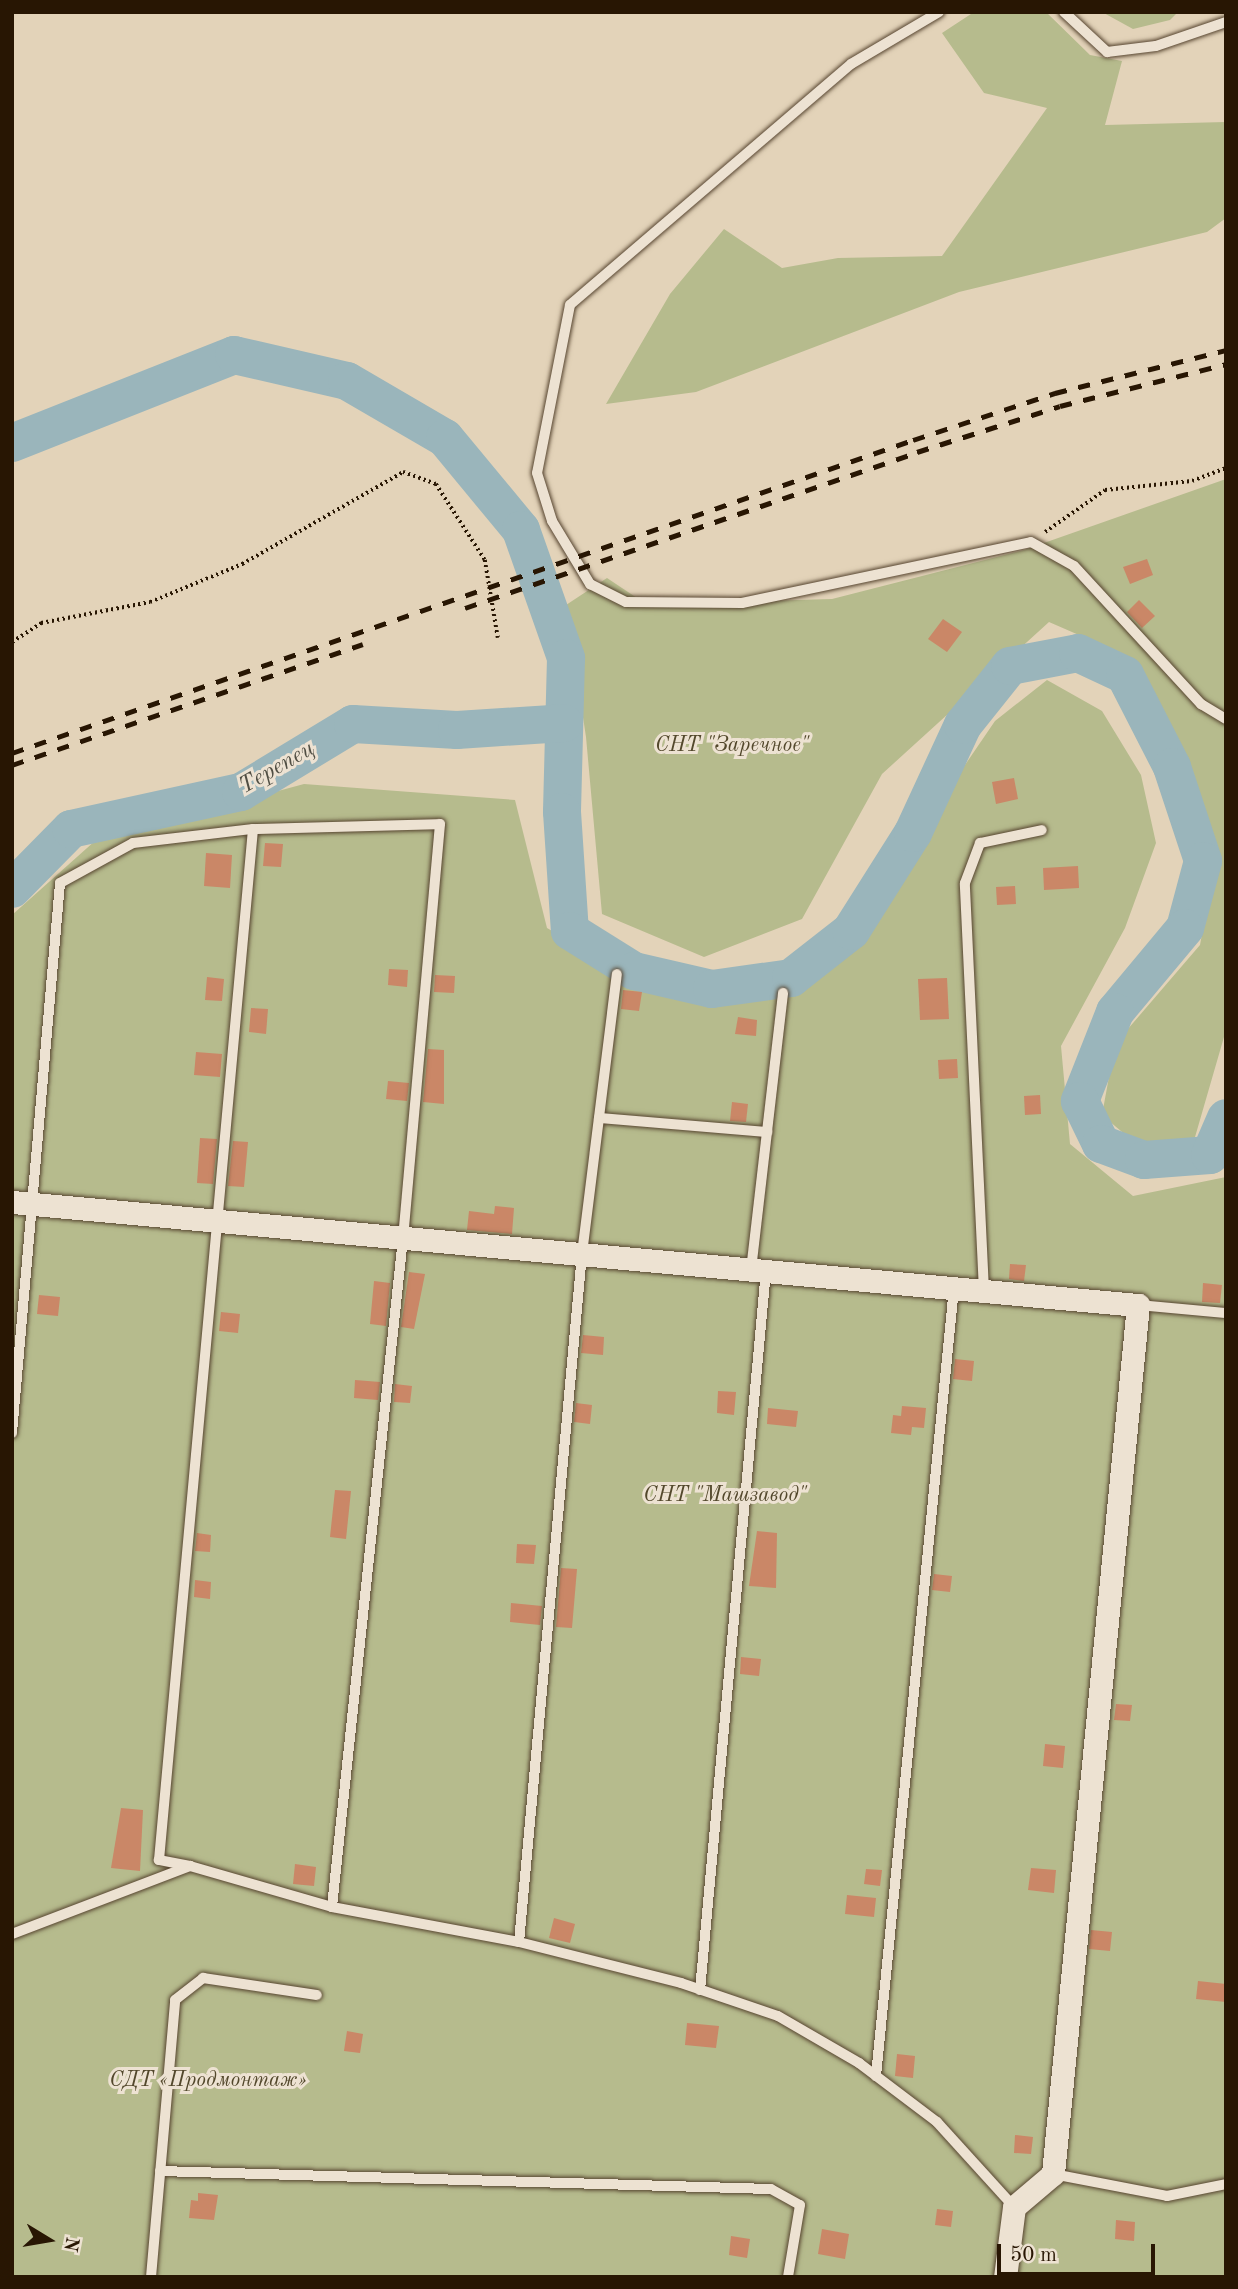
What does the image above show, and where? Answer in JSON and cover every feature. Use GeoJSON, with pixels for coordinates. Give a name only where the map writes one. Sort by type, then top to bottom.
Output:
{"type":"FeatureCollection","features":[{"type":"Feature","properties":{"kind":"street"},"geometry":{"type":"LineString","coordinates":[[24,1203],[1138,1305],[1053,2174],[1014,2207],[1005,2277]]}},
{"type":"Feature","properties":{"kind":"lane"},"geometry":{"type":"LineString","coordinates":[[939,12],[851,64],[570,305],[537,473],[552,521],[590,584],[626,602],[742,603],[1031,542],[1074,566],[1200,704],[1226,719]]}},
{"type":"Feature","properties":{"kind":"lane"},"geometry":{"type":"LineString","coordinates":[[1064,12],[1107,52],[1156,46],[1226,22]]}},
{"type":"Feature","properties":{"kind":"lane"},"geometry":{"type":"LineString","coordinates":[[12,1433],[24,1203],[61,883],[133,843],[253,829],[440,824],[403,1238],[332,1908]]}},
{"type":"Feature","properties":{"kind":"lane"},"geometry":{"type":"LineString","coordinates":[[253,829],[221,1223],[159,1860],[190,1866],[332,1908],[519,1942],[700,1990],[778,2016],[876,2076],[937,2122],[1014,2207]]}},
{"type":"Feature","properties":{"kind":"lane"},"geometry":{"type":"LineString","coordinates":[[984,1291],[965,883],[980,843],[1042,830]]}},
{"type":"Feature","properties":{"kind":"lane"},"geometry":{"type":"LineString","coordinates":[[519,1942],[582,1254],[617,974]]}},
{"type":"Feature","properties":{"kind":"lane"},"geometry":{"type":"LineString","coordinates":[[700,1990],[767,1132],[783,993]]}},
{"type":"Feature","properties":{"kind":"lane"},"geometry":{"type":"LineString","coordinates":[[599,1118],[767,1132]]}},
{"type":"Feature","properties":{"kind":"lane"},"geometry":{"type":"LineString","coordinates":[[876,2076],[954,1288]]}},
{"type":"Feature","properties":{"kind":"lane"},"geometry":{"type":"LineString","coordinates":[[1138,1305],[1226,1312]]}},
{"type":"Feature","properties":{"kind":"lane"},"geometry":{"type":"LineString","coordinates":[[12,1934],[190,1866]]}},
{"type":"Feature","properties":{"kind":"lane"},"geometry":{"type":"LineString","coordinates":[[151,2277],[175,2000],[203,1978],[317,1995]]}},
{"type":"Feature","properties":{"kind":"lane"},"geometry":{"type":"LineString","coordinates":[[160,2171],[771,2189],[800,2205],[788,2277]]}},
{"type":"Feature","properties":{"kind":"lane"},"geometry":{"type":"LineString","coordinates":[[1053,2174],[1167,2196],[1226,2184]]}},
{"type":"Feature","properties":{"kind":"path"},"geometry":{"type":"LineString","coordinates":[[1031,542],[1105,490],[1192,481],[1226,468]]}},
{"type":"Feature","properties":{"kind":"path"},"geometry":{"type":"LineString","coordinates":[[12,642],[41,624],[150,603],[242,564],[403,472],[436,484],[485,560],[498,638]]}},
{"type":"Feature","properties":{"kind":"green space"},"geometry":{"type":"Polygon","coordinates":[[[974,12],[1046,12],[1090,55],[1122,61],[1105,125],[1226,122],[1226,218],[1207,232],[959,292],[696,392],[606,404],[670,294],[724,229],[782,268],[838,258],[942,256],[1047,108],[984,93],[942,33],[974,12]]]}},
{"type":"Feature","properties":{"kind":"green space"},"geometry":{"type":"Polygon","coordinates":[[[1102,12],[1178,12],[1170,20],[1133,29],[1102,12]]]}},
{"type":"Feature","properties":{"kind":"green space","name":"СНТ \"Заречное\""},"geometry":{"type":"Polygon","coordinates":[[[1226,479],[1226,1030],[1193,1144],[1141,1148],[1102,1115],[1115,1044],[1200,945],[1215,862],[1186,756],[1118,652],[1049,622],[882,774],[802,919],[704,957],[602,914],[586,737],[566,605],[607,578],[646,604],[832,599],[1024,550],[1226,479]]]}},
{"type":"Feature","properties":{"kind":"green space","name":"СНТ \"Машзавод\""},"geometry":{"type":"Polygon","coordinates":[[[1047,680],[1102,711],[1141,775],[1156,843],[1125,928],[1061,1046],[1070,1144],[1133,1196],[1226,1177],[1226,2277],[12,2277],[12,915],[96,840],[304,784],[515,800],[547,928],[625,973],[707,1004],[771,994],[861,936],[924,825],[995,721],[1047,680]]]}},
{"type":"Feature","properties":{"kind":"building"},"geometry":{"type":"Polygon","coordinates":[[[1147,559],[1153,575],[1130,584],[1123,567],[1147,559]]]}},
{"type":"Feature","properties":{"kind":"building"},"geometry":{"type":"Polygon","coordinates":[[[1139,600],[1155,616],[1142,628],[1127,612],[1139,600]]]}},
{"type":"Feature","properties":{"kind":"building"},"geometry":{"type":"Polygon","coordinates":[[[943,619],[962,632],[947,652],[928,639],[943,619]]]}},
{"type":"Feature","properties":{"kind":"building"},"geometry":{"type":"Polygon","coordinates":[[[1014,778],[1018,799],[996,804],[992,782],[1014,778]]]}},
{"type":"Feature","properties":{"kind":"building"},"geometry":{"type":"Polygon","coordinates":[[[265,843],[283,844],[281,867],[263,866],[265,843]]]}},
{"type":"Feature","properties":{"kind":"building"},"geometry":{"type":"Polygon","coordinates":[[[206,853],[232,855],[230,888],[204,886],[206,853]]]}},
{"type":"Feature","properties":{"kind":"building"},"geometry":{"type":"Polygon","coordinates":[[[1078,866],[1079,888],[1044,890],[1043,868],[1078,866]]]}},
{"type":"Feature","properties":{"kind":"building"},"geometry":{"type":"Polygon","coordinates":[[[1015,886],[1016,904],[997,905],[996,887],[1015,886]]]}},
{"type":"Feature","properties":{"kind":"building"},"geometry":{"type":"Polygon","coordinates":[[[389,969],[408,970],[407,987],[388,985],[389,969]]]}},
{"type":"Feature","properties":{"kind":"building"},"geometry":{"type":"Polygon","coordinates":[[[435,975],[455,976],[454,993],[434,992],[435,975]]]}},
{"type":"Feature","properties":{"kind":"building"},"geometry":{"type":"Polygon","coordinates":[[[207,977],[224,979],[222,1001],[205,1000],[207,977]]]}},
{"type":"Feature","properties":{"kind":"building"},"geometry":{"type":"Polygon","coordinates":[[[947,978],[949,1019],[920,1020],[918,979],[947,978]]]}},
{"type":"Feature","properties":{"kind":"building"},"geometry":{"type":"Polygon","coordinates":[[[623,990],[642,992],[639,1011],[621,1009],[623,990]]]}},
{"type":"Feature","properties":{"kind":"building"},"geometry":{"type":"Polygon","coordinates":[[[251,1008],[268,1009],[266,1034],[249,1032],[251,1008]]]}},
{"type":"Feature","properties":{"kind":"building"},"geometry":{"type":"Polygon","coordinates":[[[738,1017],[757,1020],[756,1036],[735,1034],[738,1017]]]}},
{"type":"Feature","properties":{"kind":"building"},"geometry":{"type":"Polygon","coordinates":[[[428,1049],[444,1050],[444,1104],[423,1102],[428,1049]]]}},
{"type":"Feature","properties":{"kind":"building"},"geometry":{"type":"Polygon","coordinates":[[[196,1052],[222,1054],[220,1077],[194,1075],[196,1052]]]}},
{"type":"Feature","properties":{"kind":"building"},"geometry":{"type":"Polygon","coordinates":[[[957,1059],[958,1078],[939,1079],[938,1060],[957,1059]]]}},
{"type":"Feature","properties":{"kind":"building"},"geometry":{"type":"Polygon","coordinates":[[[388,1081],[409,1083],[407,1101],[386,1099],[388,1081]]]}},
{"type":"Feature","properties":{"kind":"building"},"geometry":{"type":"Polygon","coordinates":[[[1040,1095],[1041,1114],[1025,1115],[1024,1096],[1040,1095]]]}},
{"type":"Feature","properties":{"kind":"building"},"geometry":{"type":"Polygon","coordinates":[[[732,1102],[748,1104],[746,1122],[730,1121],[732,1102]]]}},
{"type":"Feature","properties":{"kind":"building"},"geometry":{"type":"Polygon","coordinates":[[[200,1138],[217,1139],[213,1184],[197,1183],[200,1138]]]}},
{"type":"Feature","properties":{"kind":"building"},"geometry":{"type":"Polygon","coordinates":[[[233,1141],[248,1142],[244,1187],[228,1186],[233,1141]]]}},
{"type":"Feature","properties":{"kind":"building"},"geometry":{"type":"Polygon","coordinates":[[[495,1206],[514,1208],[512,1234],[467,1230],[469,1211],[494,1214],[495,1206]]]}},
{"type":"Feature","properties":{"kind":"building"},"geometry":{"type":"Polygon","coordinates":[[[1010,1264],[1026,1265],[1024,1281],[1009,1279],[1010,1264]]]}},
{"type":"Feature","properties":{"kind":"building"},"geometry":{"type":"Polygon","coordinates":[[[409,1272],[425,1274],[414,1329],[401,1327],[409,1272]]]}},
{"type":"Feature","properties":{"kind":"building"},"geometry":{"type":"Polygon","coordinates":[[[374,1281],[390,1283],[386,1326],[370,1324],[374,1281]]]}},
{"type":"Feature","properties":{"kind":"building"},"geometry":{"type":"Polygon","coordinates":[[[1203,1283],[1222,1285],[1220,1303],[1202,1302],[1203,1283]]]}},
{"type":"Feature","properties":{"kind":"building"},"geometry":{"type":"Polygon","coordinates":[[[39,1295],[60,1297],[58,1316],[37,1314],[39,1295]]]}},
{"type":"Feature","properties":{"kind":"building"},"geometry":{"type":"Polygon","coordinates":[[[221,1312],[240,1314],[238,1333],[219,1331],[221,1312]]]}},
{"type":"Feature","properties":{"kind":"building"},"geometry":{"type":"Polygon","coordinates":[[[583,1335],[604,1337],[603,1355],[581,1353],[583,1335]]]}},
{"type":"Feature","properties":{"kind":"building"},"geometry":{"type":"Polygon","coordinates":[[[955,1359],[974,1361],[972,1381],[953,1379],[955,1359]]]}},
{"type":"Feature","properties":{"kind":"building"},"geometry":{"type":"Polygon","coordinates":[[[355,1380],[380,1382],[378,1400],[354,1398],[355,1380]]]}},
{"type":"Feature","properties":{"kind":"building"},"geometry":{"type":"Polygon","coordinates":[[[395,1384],[412,1386],[410,1403],[394,1402],[395,1384]]]}},
{"type":"Feature","properties":{"kind":"building"},"geometry":{"type":"Polygon","coordinates":[[[718,1391],[736,1392],[734,1415],[717,1413],[718,1391]]]}},
{"type":"Feature","properties":{"kind":"building"},"geometry":{"type":"Polygon","coordinates":[[[576,1403],[592,1405],[590,1424],[574,1422],[576,1403]]]}},
{"type":"Feature","properties":{"kind":"building"},"geometry":{"type":"Polygon","coordinates":[[[902,1406],[926,1408],[924,1428],[912,1427],[911,1435],[891,1433],[893,1415],[901,1416],[902,1406]]]}},
{"type":"Feature","properties":{"kind":"building"},"geometry":{"type":"Polygon","coordinates":[[[768,1408],[798,1411],[796,1427],[767,1424],[768,1408]]]}},
{"type":"Feature","properties":{"kind":"building"},"geometry":{"type":"Polygon","coordinates":[[[335,1490],[351,1491],[346,1539],[330,1537],[335,1490]]]}},
{"type":"Feature","properties":{"kind":"building"},"geometry":{"type":"Polygon","coordinates":[[[757,1531],[777,1533],[776,1588],[749,1586],[757,1531]]]}},
{"type":"Feature","properties":{"kind":"building"},"geometry":{"type":"Polygon","coordinates":[[[197,1533],[211,1535],[210,1552],[195,1551],[197,1533]]]}},
{"type":"Feature","properties":{"kind":"building"},"geometry":{"type":"Polygon","coordinates":[[[517,1544],[536,1545],[534,1564],[516,1563],[517,1544]]]}},
{"type":"Feature","properties":{"kind":"building"},"geometry":{"type":"Polygon","coordinates":[[[561,1568],[577,1569],[572,1628],[556,1627],[561,1568]]]}},
{"type":"Feature","properties":{"kind":"building"},"geometry":{"type":"Polygon","coordinates":[[[934,1574],[952,1576],[950,1592],[932,1590],[934,1574]]]}},
{"type":"Feature","properties":{"kind":"building"},"geometry":{"type":"Polygon","coordinates":[[[195,1580],[211,1582],[210,1599],[194,1597],[195,1580]]]}},
{"type":"Feature","properties":{"kind":"building"},"geometry":{"type":"Polygon","coordinates":[[[511,1603],[542,1606],[540,1625],[510,1622],[511,1603]]]}},
{"type":"Feature","properties":{"kind":"building"},"geometry":{"type":"Polygon","coordinates":[[[741,1657],[761,1659],[759,1676],[740,1674],[741,1657]]]}},
{"type":"Feature","properties":{"kind":"building"},"geometry":{"type":"Polygon","coordinates":[[[1116,1704],[1132,1705],[1130,1721],[1114,1720],[1116,1704]]]}},
{"type":"Feature","properties":{"kind":"building"},"geometry":{"type":"Polygon","coordinates":[[[1045,1744],[1065,1746],[1063,1768],[1043,1766],[1045,1744]]]}},
{"type":"Feature","properties":{"kind":"building"},"geometry":{"type":"Polygon","coordinates":[[[121,1808],[143,1810],[140,1871],[111,1868],[121,1808]]]}},
{"type":"Feature","properties":{"kind":"building"},"geometry":{"type":"Polygon","coordinates":[[[295,1864],[316,1867],[314,1886],[293,1884],[295,1864]]]}},
{"type":"Feature","properties":{"kind":"building"},"geometry":{"type":"Polygon","coordinates":[[[1031,1868],[1056,1870],[1054,1893],[1028,1890],[1031,1868]]]}},
{"type":"Feature","properties":{"kind":"building"},"geometry":{"type":"Polygon","coordinates":[[[866,1869],[882,1870],[880,1886],[864,1884],[866,1869]]]}},
{"type":"Feature","properties":{"kind":"building"},"geometry":{"type":"Polygon","coordinates":[[[847,1895],[876,1898],[874,1917],[845,1914],[847,1895]]]}},
{"type":"Feature","properties":{"kind":"building"},"geometry":{"type":"Polygon","coordinates":[[[554,1918],[575,1924],[570,1943],[549,1938],[554,1918]]]}},
{"type":"Feature","properties":{"kind":"building"},"geometry":{"type":"Polygon","coordinates":[[[1091,1930],[1112,1932],[1110,1951],[1089,1949],[1091,1930]]]}},
{"type":"Feature","properties":{"kind":"building"},"geometry":{"type":"Polygon","coordinates":[[[1198,1981],[1226,1984],[1226,2002],[1196,1999],[1198,1981]]]}},
{"type":"Feature","properties":{"kind":"building"},"geometry":{"type":"Polygon","coordinates":[[[687,2023],[719,2026],[716,2048],[685,2045],[687,2023]]]}},
{"type":"Feature","properties":{"kind":"building"},"geometry":{"type":"Polygon","coordinates":[[[347,2031],[363,2034],[360,2053],[344,2051],[347,2031]]]}},
{"type":"Feature","properties":{"kind":"building"},"geometry":{"type":"Polygon","coordinates":[[[897,2054],[915,2056],[913,2078],[895,2076],[897,2054]]]}},
{"type":"Feature","properties":{"kind":"building"},"geometry":{"type":"Polygon","coordinates":[[[1015,2135],[1033,2137],[1031,2154],[1014,2153],[1015,2135]]]}},
{"type":"Feature","properties":{"kind":"building"},"geometry":{"type":"Polygon","coordinates":[[[198,2193],[218,2195],[214,2220],[189,2218],[191,2200],[198,2201],[198,2193]]]}},
{"type":"Feature","properties":{"kind":"building"},"geometry":{"type":"Polygon","coordinates":[[[937,2209],[953,2211],[951,2227],[935,2225],[937,2209]]]}},
{"type":"Feature","properties":{"kind":"building"},"geometry":{"type":"Polygon","coordinates":[[[1116,2220],[1135,2222],[1134,2241],[1115,2239],[1116,2220]]]}},
{"type":"Feature","properties":{"kind":"building"},"geometry":{"type":"Polygon","coordinates":[[[822,2229],[849,2234],[845,2259],[818,2254],[822,2229]]]}},
{"type":"Feature","properties":{"kind":"building"},"geometry":{"type":"Polygon","coordinates":[[[731,2236],[750,2239],[747,2258],[729,2255],[731,2236]]]}},
{"type":"Feature","properties":{"kind":"waterway"},"geometry":{"type":"LineString","coordinates":[[12,443],[234,355],[347,381],[445,438],[521,530],[566,658],[562,812],[570,931],[634,971],[712,989],[791,978],[851,931],[913,833],[963,725],[1010,666],[1078,653],[1125,675],[1172,767],[1203,861],[1185,928],[1115,1012],[1080,1101],[1101,1144],[1144,1160],[1210,1155],[1226,1118]]}},
{"type":"Feature","properties":{"kind":"waterway","name":"Терепец"},"geometry":{"type":"LineString","coordinates":[[12,889],[71,829],[241,792],[353,724],[457,730],[564,723]]}},
{"type":"Feature","properties":{"kind":"railway"},"geometry":{"type":"LineString","coordinates":[[12,753],[913,440],[1055,393],[1226,350]]}},
{"type":"Feature","properties":{"kind":"railway"},"geometry":{"type":"LineString","coordinates":[[465,608],[917,452],[1060,406],[1226,364]]}},
{"type":"Feature","properties":{"kind":"railway"},"geometry":{"type":"LineString","coordinates":[[12,765],[363,644]]}},
{"type":"Feature","properties":{"kind":"park label","name":"СДТ «Продмонтаж»"},"geometry":{"type":"Point","coordinates":[208,2081]}}]}
